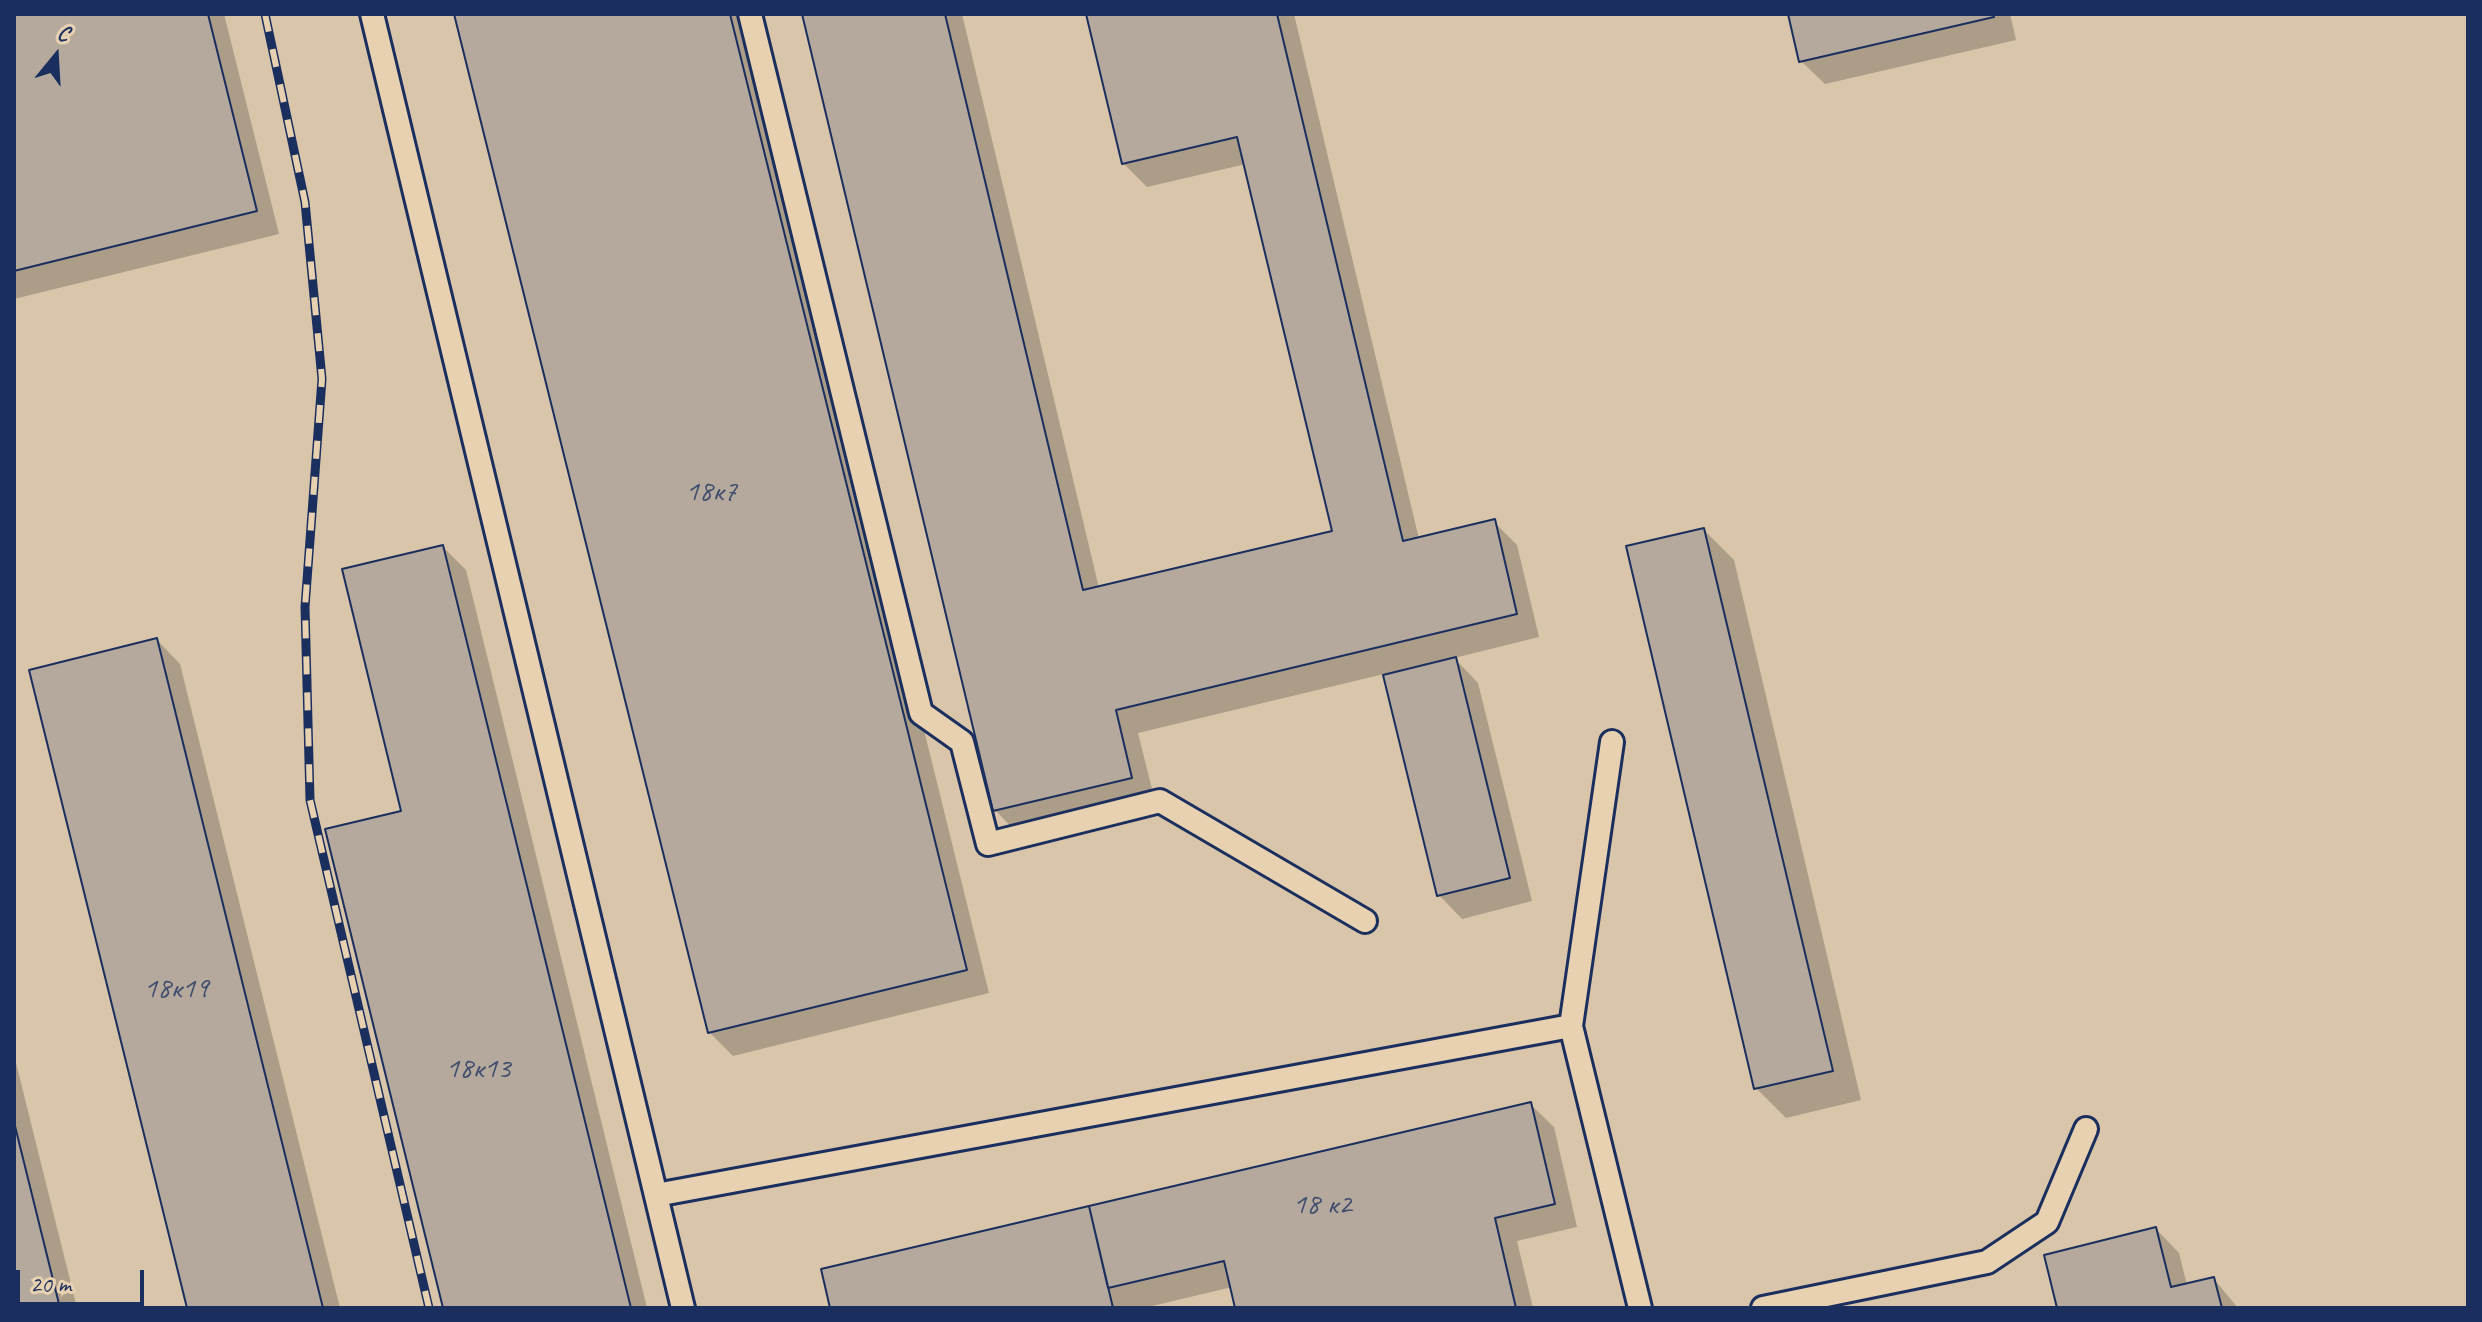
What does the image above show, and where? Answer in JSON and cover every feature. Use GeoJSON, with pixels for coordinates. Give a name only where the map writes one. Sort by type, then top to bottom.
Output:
{"type":"FeatureCollection","features":[{"type":"Feature","properties":{"kind":"lane"},"geometry":{"type":"LineString","coordinates":[[372,14],[683,1308]]}},
{"type":"Feature","properties":{"kind":"lane"},"geometry":{"type":"LineString","coordinates":[[750,14],[921,713],[962,742],[988,844],[1160,801],[1365,921]]}},
{"type":"Feature","properties":{"kind":"lane"},"geometry":{"type":"LineString","coordinates":[[1612,742],[1571,1026],[1640,1308]]}},
{"type":"Feature","properties":{"kind":"lane"},"geometry":{"type":"LineString","coordinates":[[656,1195],[1571,1026]]}},
{"type":"Feature","properties":{"kind":"lane"},"geometry":{"type":"LineString","coordinates":[[1763,1308],[1987,1262],[2047,1222],[2086,1129]]}},
{"type":"Feature","properties":{"kind":"shaded area"},"geometry":{"type":"Polygon","coordinates":[[[14,14],[2468,14],[2468,1308],[14,1308],[14,14]]]}},
{"type":"Feature","properties":{"kind":"building"},"geometry":{"type":"Polygon","coordinates":[[[14,14],[208,14],[257,211],[14,271],[14,14]]]}},
{"type":"Feature","properties":{"kind":"building"},"geometry":{"type":"Polygon","coordinates":[[[454,14],[730,14],[967,970],[708,1033],[454,14]]]}},
{"type":"Feature","properties":{"kind":"building"},"geometry":{"type":"Polygon","coordinates":[[[802,14],[945,14],[1083,590],[1332,531],[1237,137],[1122,164],[1086,14],[1277,14],[1403,541],[1495,519],[1517,614],[1116,710],[1132,778],[993,811],[802,14]]]}},
{"type":"Feature","properties":{"kind":"building"},"geometry":{"type":"Polygon","coordinates":[[[1788,14],[1993,14],[1994,17],[1799,62],[1788,14]]]}},
{"type":"Feature","properties":{"kind":"building"},"geometry":{"type":"Polygon","coordinates":[[[1704,528],[1833,1071],[1754,1089],[1626,546],[1704,528]]]}},
{"type":"Feature","properties":{"kind":"building"},"geometry":{"type":"Polygon","coordinates":[[[443,545],[631,1308],[443,1308],[325,829],[401,811],[342,569],[443,545]]]}},
{"type":"Feature","properties":{"kind":"building"},"geometry":{"type":"Polygon","coordinates":[[[157,638],[323,1308],[187,1308],[29,670],[157,638]]]}},
{"type":"Feature","properties":{"kind":"building"},"geometry":{"type":"Polygon","coordinates":[[[1456,657],[1510,878],[1437,896],[1383,675],[1456,657]]]}},
{"type":"Feature","properties":{"kind":"building"},"geometry":{"type":"Polygon","coordinates":[[[1531,1102],[1555,1204],[1495,1218],[1516,1308],[1235,1308],[1224,1261],[1108,1288],[1089,1206],[1531,1102]]]}},
{"type":"Feature","properties":{"kind":"building"},"geometry":{"type":"Polygon","coordinates":[[[14,1122],[60,1308],[14,1308],[14,1122]]]}},
{"type":"Feature","properties":{"kind":"building"},"geometry":{"type":"Polygon","coordinates":[[[1089,1206],[1113,1308],[830,1308],[821,1269],[1089,1206]]]}},
{"type":"Feature","properties":{"kind":"building"},"geometry":{"type":"Polygon","coordinates":[[[2156,1227],[2171,1287],[2214,1277],[2222,1308],[2057,1308],[2044,1255],[2156,1227]]]}},
{"type":"Feature","properties":{"kind":"railway"},"geometry":{"type":"LineString","coordinates":[[265,14],[305,202],[322,379],[305,607],[310,800],[429,1308]]}}]}
